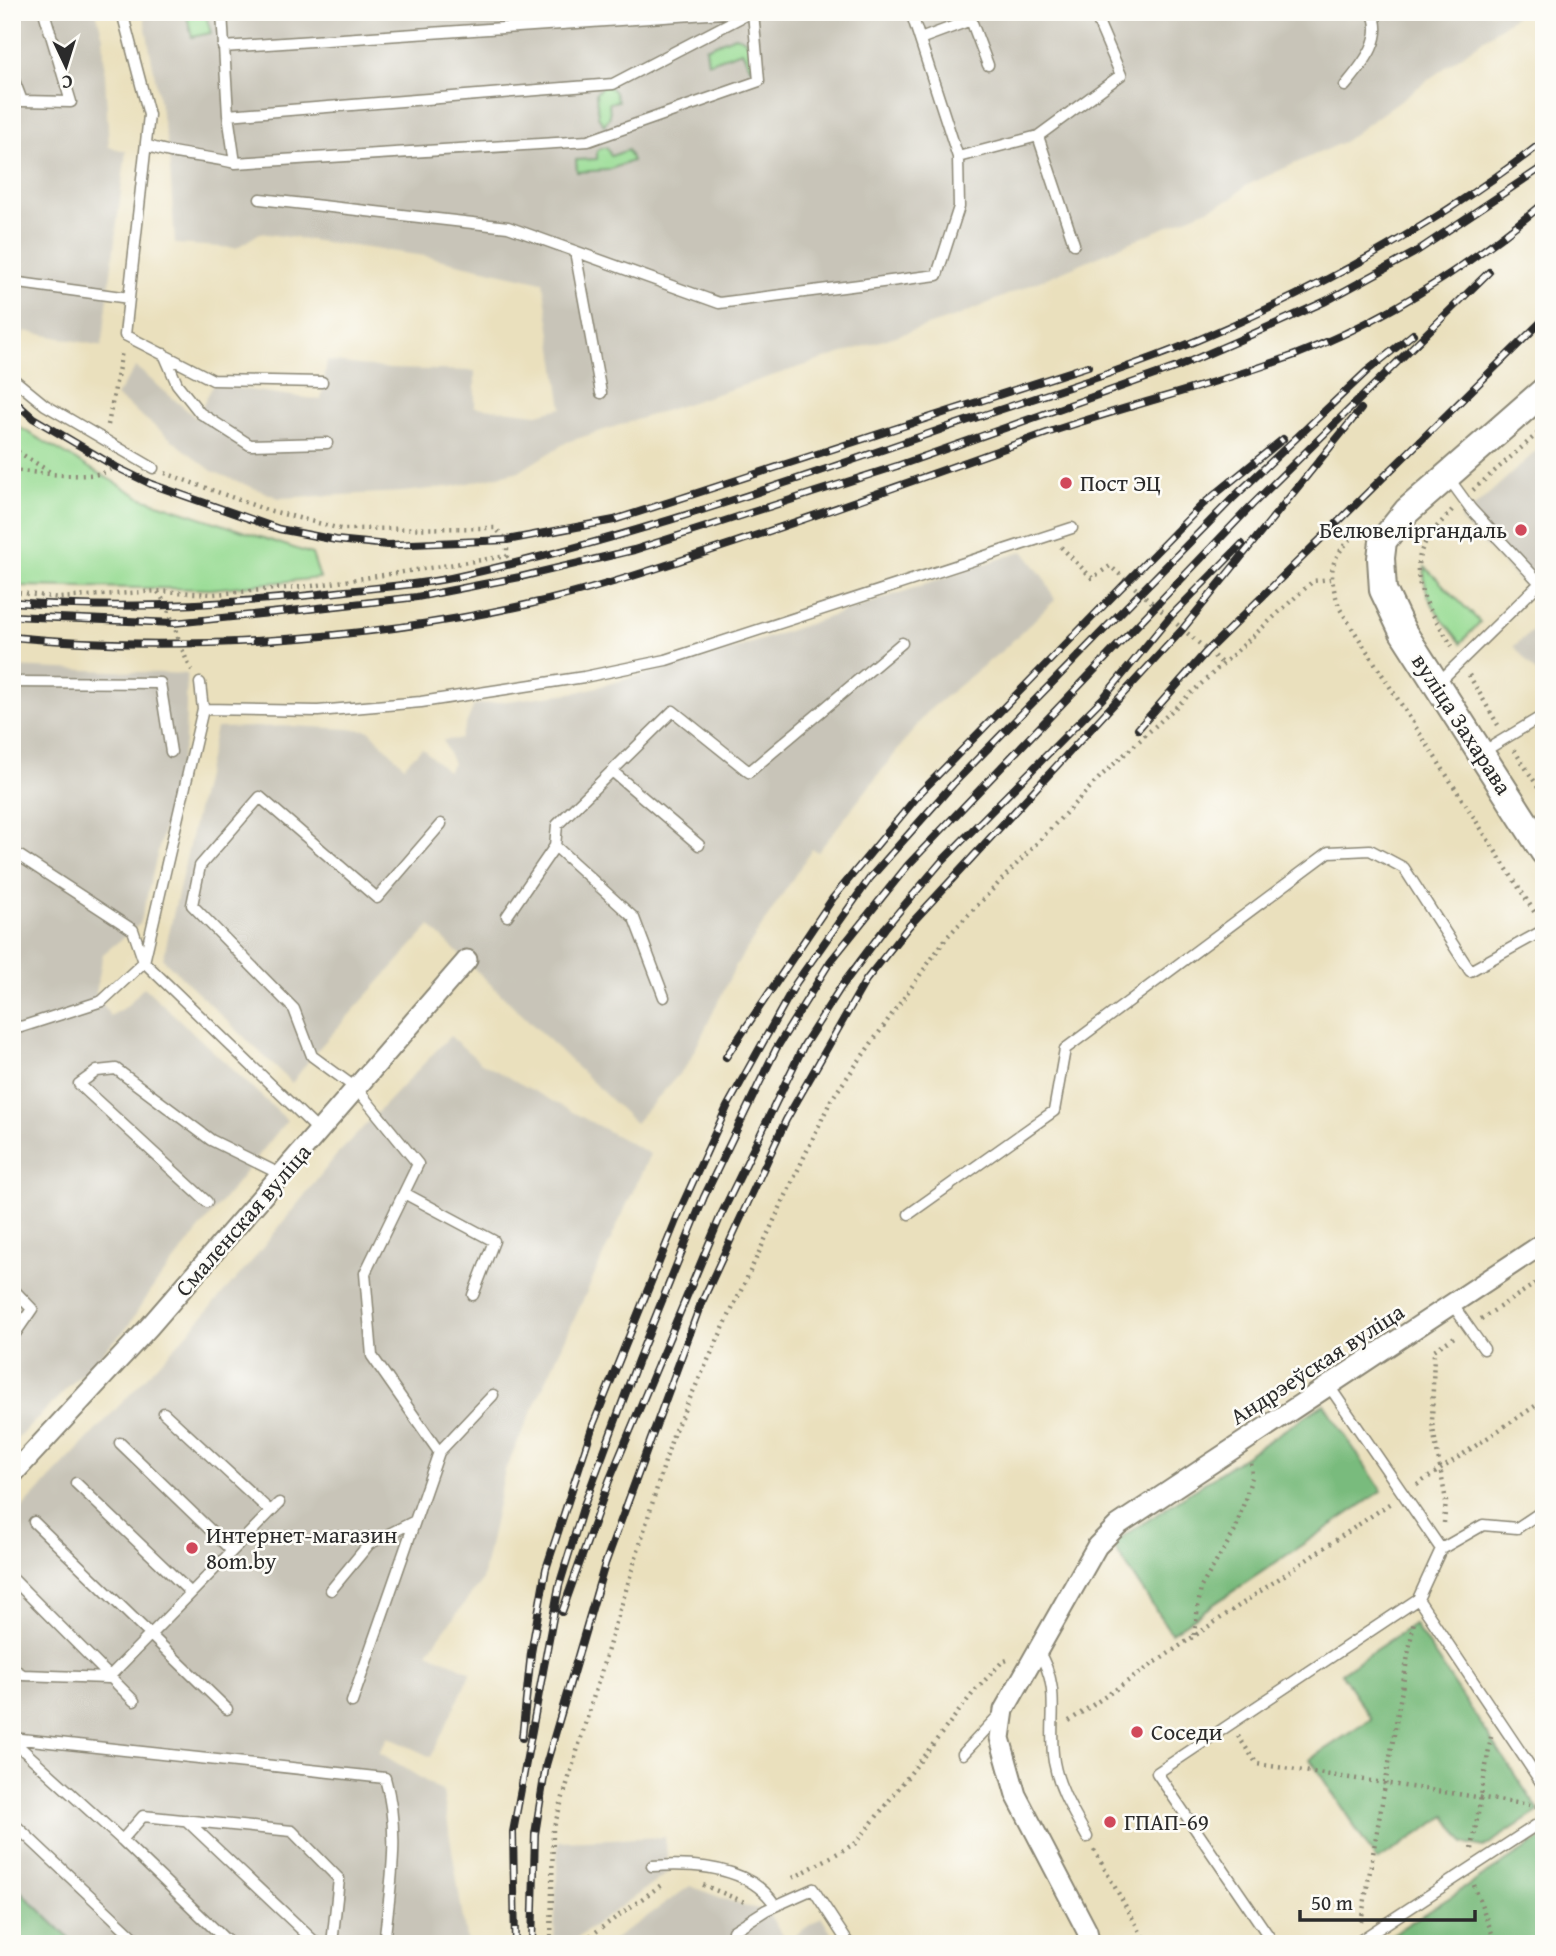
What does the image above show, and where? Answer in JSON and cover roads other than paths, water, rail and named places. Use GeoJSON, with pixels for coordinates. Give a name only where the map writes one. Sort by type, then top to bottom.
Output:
{"type":"FeatureCollection","features":[{"type":"Feature","properties":{"kind":"main road"},"geometry":{"type":"LineString","coordinates":[[1447,475],[1544,391]]}},
{"type":"Feature","properties":{"kind":"main road","name":"вуліца Захарава"},"geometry":{"type":"LineString","coordinates":[[1447,475],[1407,511],[1383,541],[1383,590],[1403,632],[1544,852]]}},
{"type":"Feature","properties":{"kind":"street","name":"Смаленская вуліца"},"geometry":{"type":"LineString","coordinates":[[12,1475],[320,1132],[467,960]]}},
{"type":"Feature","properties":{"kind":"street","name":"Андрэеўская вуліца"},"geometry":{"type":"LineString","coordinates":[[1004,1710],[1097,1546],[1118,1525],[1544,1243]]}},
{"type":"Feature","properties":{"kind":"street"},"geometry":{"type":"LineString","coordinates":[[1004,1710],[1000,1738],[1016,1795],[1087,1931],[1090,1944]]}},
{"type":"Feature","properties":{"kind":"lane"},"geometry":{"type":"LineString","coordinates":[[12,75],[22,102],[71,102],[44,12]]}},
{"type":"Feature","properties":{"kind":"lane"},"geometry":{"type":"LineString","coordinates":[[122,12],[149,114],[125,335],[214,380],[322,382]]}},
{"type":"Feature","properties":{"kind":"lane"},"geometry":{"type":"LineString","coordinates":[[222,12],[228,115],[235,163]]}},
{"type":"Feature","properties":{"kind":"lane"},"geometry":{"type":"LineString","coordinates":[[223,47],[737,12]]}},
{"type":"Feature","properties":{"kind":"lane"},"geometry":{"type":"LineString","coordinates":[[146,145],[169,154],[198,154],[235,163],[588,141],[759,81],[752,12],[613,84],[228,115]]}},
{"type":"Feature","properties":{"kind":"lane"},"geometry":{"type":"LineString","coordinates":[[260,199],[508,226],[719,303],[937,275],[959,207],[958,157],[911,12]]}},
{"type":"Feature","properties":{"kind":"lane"},"geometry":{"type":"LineString","coordinates":[[958,157],[1038,136],[1121,75],[1094,12]]}},
{"type":"Feature","properties":{"kind":"lane"},"geometry":{"type":"LineString","coordinates":[[1345,86],[1372,51],[1376,19],[1372,12]]}},
{"type":"Feature","properties":{"kind":"lane"},"geometry":{"type":"LineString","coordinates":[[920,40],[971,20],[988,65]]}},
{"type":"Feature","properties":{"kind":"lane"},"geometry":{"type":"LineString","coordinates":[[1038,136],[1074,244]]}},
{"type":"Feature","properties":{"kind":"lane"},"geometry":{"type":"LineString","coordinates":[[575,251],[601,393]]}},
{"type":"Feature","properties":{"kind":"lane"},"geometry":{"type":"LineString","coordinates":[[12,282],[129,298]]}},
{"type":"Feature","properties":{"kind":"lane"},"geometry":{"type":"LineString","coordinates":[[164,354],[177,384],[200,413],[250,445],[327,443]]}},
{"type":"Feature","properties":{"kind":"lane"},"geometry":{"type":"LineString","coordinates":[[12,379],[45,405],[153,468]]}},
{"type":"Feature","properties":{"kind":"lane"},"geometry":{"type":"LineString","coordinates":[[1436,684],[1542,581],[1464,498],[1447,475]]}},
{"type":"Feature","properties":{"kind":"lane"},"geometry":{"type":"LineString","coordinates":[[203,709],[318,711],[421,702],[584,677],[666,660],[1072,528]]}},
{"type":"Feature","properties":{"kind":"lane"},"geometry":{"type":"LineString","coordinates":[[507,916],[555,846],[557,825],[673,710],[750,772],[902,643]]}},
{"type":"Feature","properties":{"kind":"lane"},"geometry":{"type":"LineString","coordinates":[[12,682],[160,682],[172,752]]}},
{"type":"Feature","properties":{"kind":"lane"},"geometry":{"type":"LineString","coordinates":[[12,1025],[21,1027],[102,1001],[144,962],[203,709],[200,683]]}},
{"type":"Feature","properties":{"kind":"lane"},"geometry":{"type":"LineString","coordinates":[[1481,754],[1544,715]]}},
{"type":"Feature","properties":{"kind":"lane"},"geometry":{"type":"LineString","coordinates":[[612,771],[699,845]]}},
{"type":"Feature","properties":{"kind":"lane"},"geometry":{"type":"LineString","coordinates":[[439,1452],[372,1356],[365,1273],[418,1164],[356,1089],[312,1056],[294,1009],[192,905],[200,866],[260,797],[377,898],[441,824]]}},
{"type":"Feature","properties":{"kind":"lane"},"geometry":{"type":"LineString","coordinates":[[555,846],[634,918],[664,997]]}},
{"type":"Feature","properties":{"kind":"lane"},"geometry":{"type":"LineString","coordinates":[[909,1214],[1054,1111],[1065,1049],[1329,852],[1370,850],[1404,867],[1470,971],[1544,930]]}},
{"type":"Feature","properties":{"kind":"lane"},"geometry":{"type":"LineString","coordinates":[[12,851],[133,930],[144,962],[320,1132]]}},
{"type":"Feature","properties":{"kind":"lane"},"geometry":{"type":"LineString","coordinates":[[207,1202],[79,1084],[97,1070],[116,1069],[211,1140],[282,1175]]}},
{"type":"Feature","properties":{"kind":"lane"},"geometry":{"type":"LineString","coordinates":[[404,1193],[494,1241],[473,1295]]}},
{"type":"Feature","properties":{"kind":"lane"},"geometry":{"type":"LineString","coordinates":[[12,1288],[33,1309],[12,1338]]}},
{"type":"Feature","properties":{"kind":"lane"},"geometry":{"type":"LineString","coordinates":[[1452,1304],[1484,1349]]}},
{"type":"Feature","properties":{"kind":"lane"},"geometry":{"type":"LineString","coordinates":[[1329,1386],[1441,1549]]}},
{"type":"Feature","properties":{"kind":"lane"},"geometry":{"type":"LineString","coordinates":[[352,1702],[439,1452],[493,1395]]}},
{"type":"Feature","properties":{"kind":"lane"},"geometry":{"type":"LineString","coordinates":[[164,1413],[270,1511]]}},
{"type":"Feature","properties":{"kind":"lane"},"geometry":{"type":"LineString","coordinates":[[120,1443],[232,1550]]}},
{"type":"Feature","properties":{"kind":"lane"},"geometry":{"type":"LineString","coordinates":[[76,1483],[190,1592]]}},
{"type":"Feature","properties":{"kind":"lane"},"geometry":{"type":"LineString","coordinates":[[12,1668],[23,1675],[108,1678],[279,1503]]}},
{"type":"Feature","properties":{"kind":"lane"},"geometry":{"type":"LineString","coordinates":[[1274,1944],[1157,1773],[1418,1599],[1441,1549],[1483,1525],[1517,1528],[1544,1510]]}},
{"type":"Feature","properties":{"kind":"lane"},"geometry":{"type":"LineString","coordinates":[[331,1590],[369,1544],[415,1521]]}},
{"type":"Feature","properties":{"kind":"lane"},"geometry":{"type":"LineString","coordinates":[[34,1522],[227,1709]]}},
{"type":"Feature","properties":{"kind":"lane"},"geometry":{"type":"LineString","coordinates":[[12,1578],[134,1702]]}},
{"type":"Feature","properties":{"kind":"lane"},"geometry":{"type":"LineString","coordinates":[[1418,1599],[1544,1787]]}},
{"type":"Feature","properties":{"kind":"lane"},"geometry":{"type":"LineString","coordinates":[[1038,1650],[1049,1669],[1054,1689],[1054,1759],[1059,1784],[1087,1837]]}},
{"type":"Feature","properties":{"kind":"lane"},"geometry":{"type":"LineString","coordinates":[[963,1754],[1004,1710]]}},
{"type":"Feature","properties":{"kind":"lane"},"geometry":{"type":"LineString","coordinates":[[12,1739],[230,1944]]}},
{"type":"Feature","properties":{"kind":"lane"},"geometry":{"type":"LineString","coordinates":[[12,1739],[385,1778],[394,1808],[395,1848],[384,1944]]}},
{"type":"Feature","properties":{"kind":"lane"},"geometry":{"type":"LineString","coordinates":[[122,1840],[143,1816],[292,1831],[339,1879],[332,1944]]}},
{"type":"Feature","properties":{"kind":"lane"},"geometry":{"type":"LineString","coordinates":[[186,1820],[317,1944]]}},
{"type":"Feature","properties":{"kind":"lane"},"geometry":{"type":"LineString","coordinates":[[1358,1942],[1544,1820]]}},
{"type":"Feature","properties":{"kind":"lane"},"geometry":{"type":"LineString","coordinates":[[12,1822],[141,1944]]}},
{"type":"Feature","properties":{"kind":"lane"},"geometry":{"type":"LineString","coordinates":[[652,1866],[689,1863],[714,1867],[767,1892],[775,1905]]}},
{"type":"Feature","properties":{"kind":"lane"},"geometry":{"type":"LineString","coordinates":[[733,1931],[775,1905],[813,1889],[849,1944]]}},
{"type":"Feature","properties":{"kind":"railway"},"geometry":{"type":"LineString","coordinates":[[12,602],[96,606],[179,605],[263,600],[412,584],[515,563],[641,529],[1075,385],[1198,340],[1289,299],[1377,252],[1463,200],[1544,141]]}},
{"type":"Feature","properties":{"kind":"railway"},"geometry":{"type":"LineString","coordinates":[[12,616],[174,623],[300,610],[417,597],[520,577],[634,550],[897,466],[1177,367],[1326,301],[1414,253],[1544,166]]}},
{"type":"Feature","properties":{"kind":"railway"},"geometry":{"type":"LineString","coordinates":[[12,637],[140,644],[272,640],[404,627],[530,604],[592,588],[782,527],[1047,433],[1295,355],[1362,325],[1426,289],[1487,248],[1544,203]]}},
{"type":"Feature","properties":{"kind":"railway"},"geometry":{"type":"LineString","coordinates":[[515,1944],[513,1832],[559,1586],[583,1508],[638,1360],[704,1197],[776,1049],[830,962],[908,865],[1252,505],[1489,272]]}},
{"type":"Feature","properties":{"kind":"railway"},"geometry":{"type":"LineString","coordinates":[[1138,729],[1206,652],[1544,319]]}},
{"type":"Feature","properties":{"kind":"railway"},"geometry":{"type":"LineString","coordinates":[[522,1738],[531,1653],[546,1569],[593,1425],[681,1208],[727,1107],[796,983],[870,878],[953,784],[1234,497],[1367,371],[1413,334]]}},
{"type":"Feature","properties":{"kind":"railway"},"geometry":{"type":"LineString","coordinates":[[12,399],[33,418],[116,467],[151,484],[279,529],[336,540],[388,545],[507,540],[614,520],[1088,366]]}},
{"type":"Feature","properties":{"kind":"railway"},"geometry":{"type":"LineString","coordinates":[[532,1944],[535,1834],[546,1765],[605,1564],[700,1306],[786,1120],[866,980],[909,926],[1182,630],[1361,409]]}},
{"type":"Feature","properties":{"kind":"railway"},"geometry":{"type":"LineString","coordinates":[[726,1057],[833,898],[921,792],[1202,505],[1283,439]]}},
{"type":"Feature","properties":{"kind":"railway"},"geometry":{"type":"LineString","coordinates":[[562,1612],[609,1481],[721,1215],[804,1045],[841,987],[885,928],[942,861],[1105,696],[1169,618],[1242,544]]}},
{"type":"Feature","properties":{"kind":"place","name":"Пост ЭЦ"},"geometry":{"type":"Point","coordinates":[1066,483]}},
{"type":"Feature","properties":{"kind":"place","name":"Белювеліргандаль"},"geometry":{"type":"Point","coordinates":[1521,530]}},
{"type":"Feature","properties":{"kind":"place","name":"Интернет-магазин 8om.by"},"geometry":{"type":"Point","coordinates":[192,1548]}},
{"type":"Feature","properties":{"kind":"place","name":"Соседи"},"geometry":{"type":"Point","coordinates":[1137,1732]}},
{"type":"Feature","properties":{"kind":"place","name":"ГПАП-69"},"geometry":{"type":"Point","coordinates":[1110,1822]}}]}
